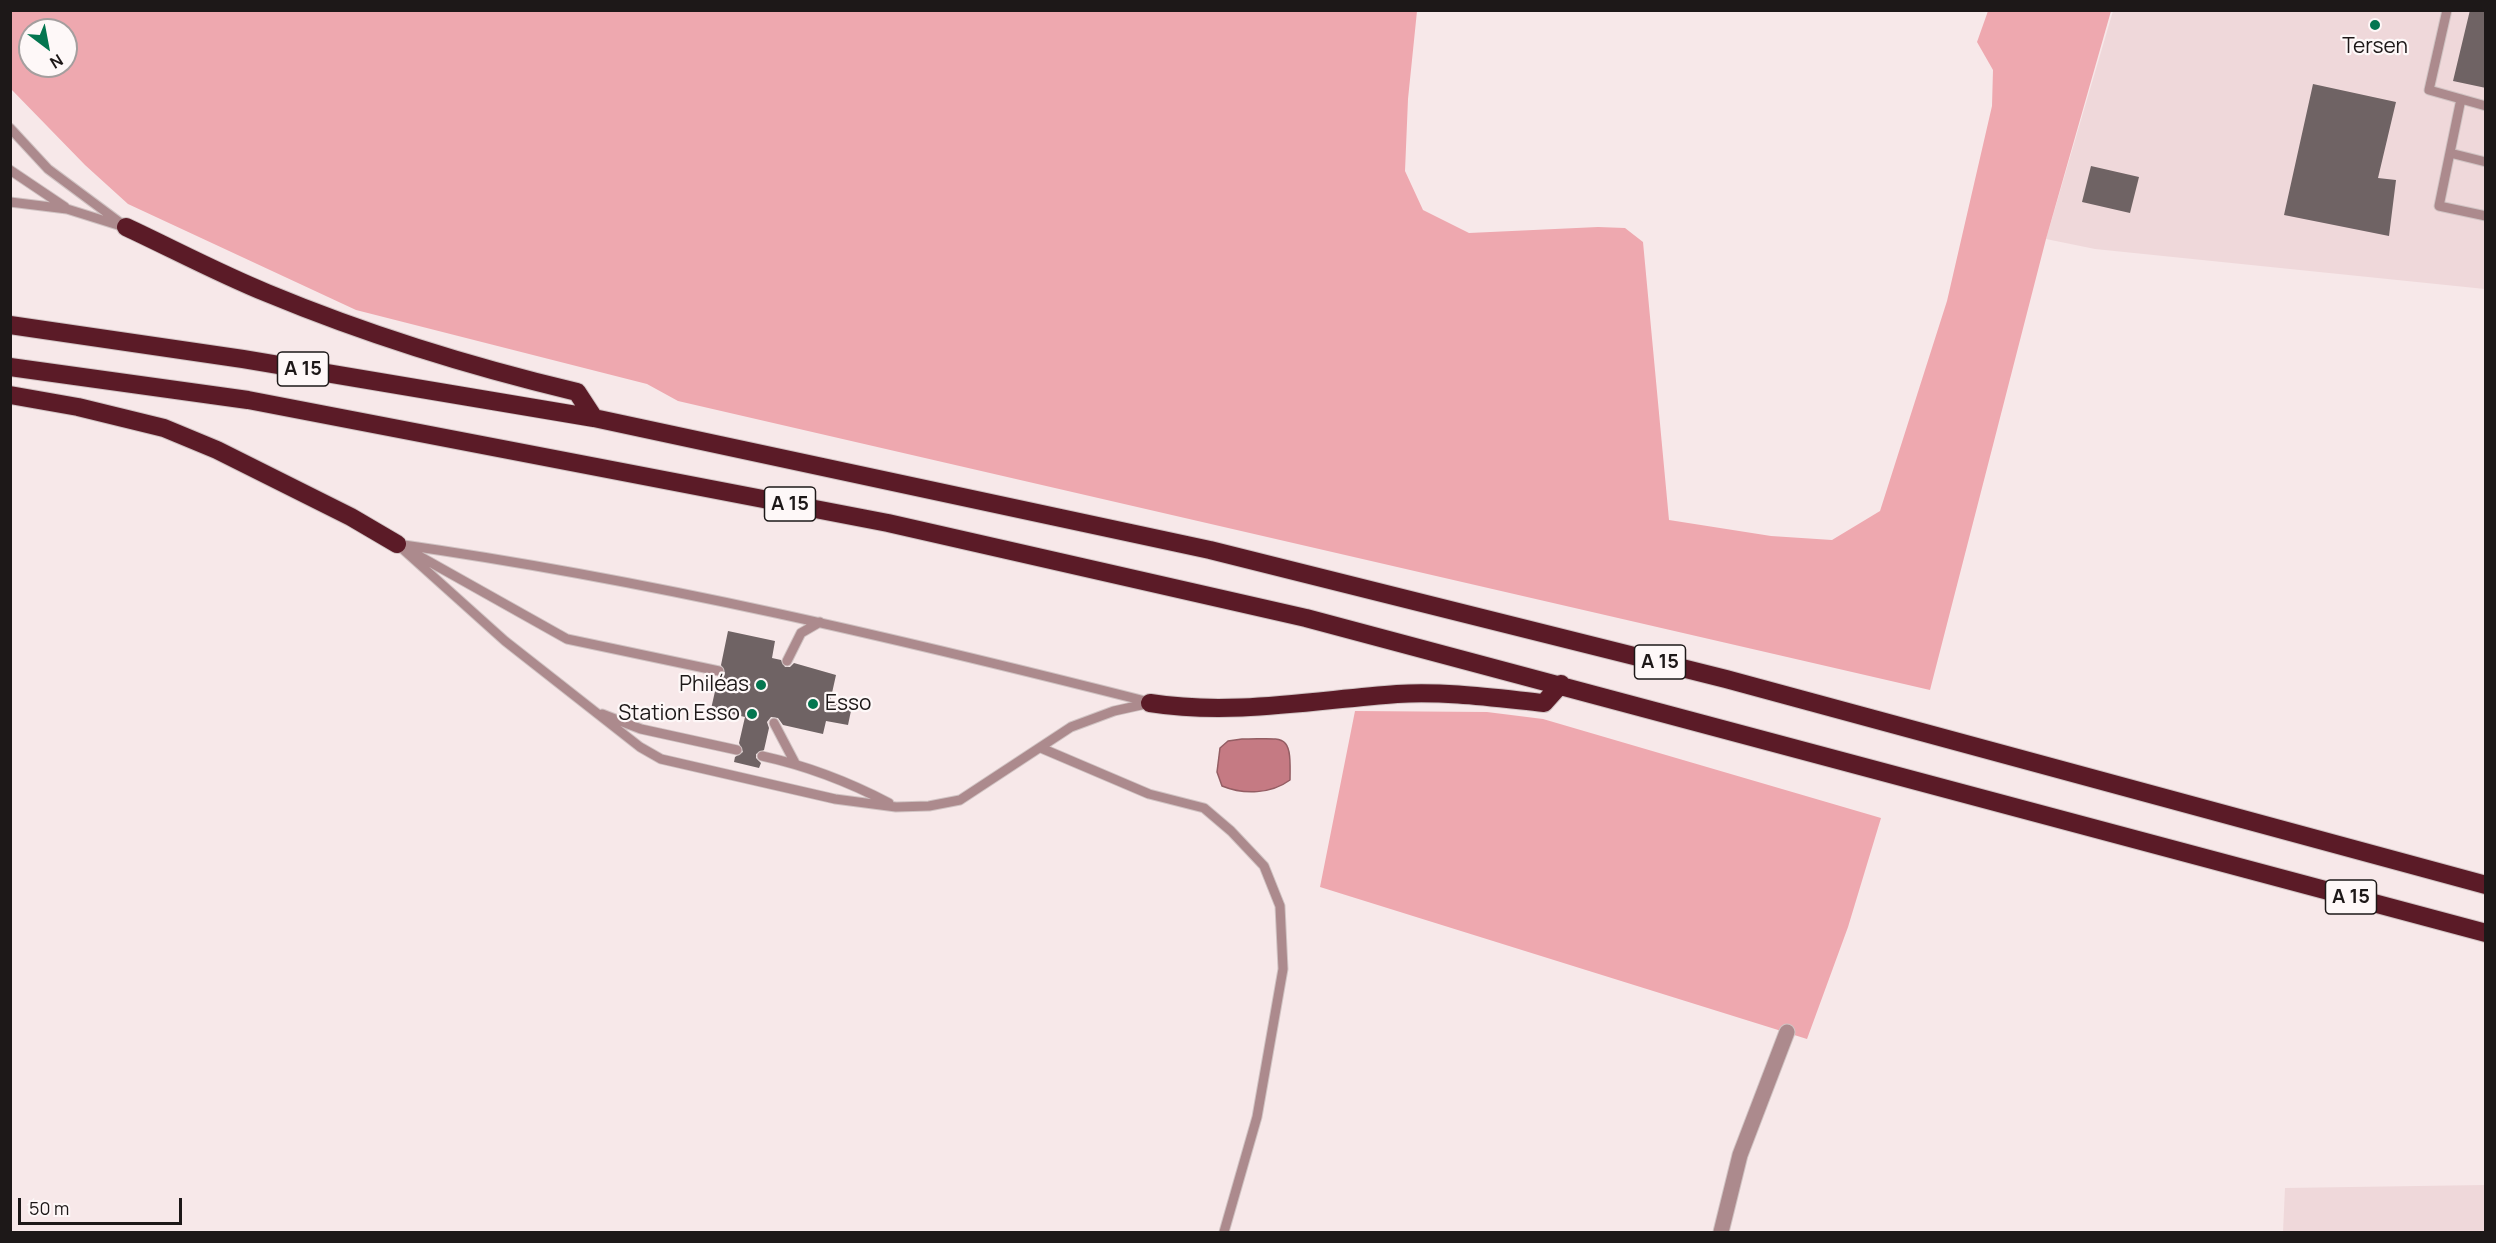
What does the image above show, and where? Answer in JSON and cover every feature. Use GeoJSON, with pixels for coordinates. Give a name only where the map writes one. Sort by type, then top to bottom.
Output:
{"type":"FeatureCollection","features":[{"type":"Feature","properties":{"kind":"highway"},"geometry":{"type":"LineString","coordinates":[[126,227],[266,293],[329,317],[485,370],[577,392],[594,418]]}},
{"type":"Feature","properties":{"kind":"highway","name":"A 15"},"geometry":{"type":"LineString","coordinates":[[10,325],[243,359],[594,418],[1279,567],[1726,678],[2486,885]]}},
{"type":"Feature","properties":{"kind":"highway","name":"A 15"},"geometry":{"type":"LineString","coordinates":[[10,367],[248,400],[888,523],[1306,618],[1561,684],[2486,933]]}},
{"type":"Feature","properties":{"kind":"highway"},"geometry":{"type":"LineString","coordinates":[[10,395],[78,407],[164,428],[227,455],[351,517],[397,544]]}},
{"type":"Feature","properties":{"kind":"highway"},"geometry":{"type":"LineString","coordinates":[[1150,703],[1211,710],[1400,694],[1466,694],[1544,702],[1561,684]]}},
{"type":"Feature","properties":{"kind":"street"},"geometry":{"type":"LineString","coordinates":[[1721,1233],[1740,1155],[1787,1032]]}},
{"type":"Feature","properties":{"kind":"lane"},"geometry":{"type":"LineString","coordinates":[[2447,10],[2429,90],[2486,106]]}},
{"type":"Feature","properties":{"kind":"lane"},"geometry":{"type":"LineString","coordinates":[[2462,99],[2439,206],[2486,216]]}},
{"type":"Feature","properties":{"kind":"lane"},"geometry":{"type":"LineString","coordinates":[[10,128],[48,169],[126,227]]}},
{"type":"Feature","properties":{"kind":"lane"},"geometry":{"type":"LineString","coordinates":[[2450,153],[2486,162]]}},
{"type":"Feature","properties":{"kind":"lane"},"geometry":{"type":"LineString","coordinates":[[10,170],[67,208]]}},
{"type":"Feature","properties":{"kind":"lane"},"geometry":{"type":"LineString","coordinates":[[10,202],[67,208],[126,227]]}},
{"type":"Feature","properties":{"kind":"lane"},"geometry":{"type":"LineString","coordinates":[[397,544],[561,568],[820,622],[932,647],[1150,703]]}},
{"type":"Feature","properties":{"kind":"lane"},"geometry":{"type":"LineString","coordinates":[[397,544],[567,639],[720,671]]}},
{"type":"Feature","properties":{"kind":"lane"},"geometry":{"type":"LineString","coordinates":[[397,544],[505,641],[640,747],[662,759],[835,799],[896,807],[929,806],[960,800],[1071,727],[1114,711],[1150,703]]}},
{"type":"Feature","properties":{"kind":"lane"},"geometry":{"type":"LineString","coordinates":[[787,661],[801,633],[820,622]]}},
{"type":"Feature","properties":{"kind":"lane"},"geometry":{"type":"LineString","coordinates":[[594,711],[641,729],[737,750]]}},
{"type":"Feature","properties":{"kind":"lane"},"geometry":{"type":"LineString","coordinates":[[774,723],[795,763]]}},
{"type":"Feature","properties":{"kind":"lane"},"geometry":{"type":"LineString","coordinates":[[1041,748],[1149,794],[1204,808],[1231,831],[1264,866],[1280,906],[1283,969],[1257,1117],[1224,1233]]}},
{"type":"Feature","properties":{"kind":"lane"},"geometry":{"type":"LineString","coordinates":[[762,756],[795,763],[842,778],[896,807]]}},
{"type":"Feature","properties":{"kind":"shaded area"},"geometry":{"type":"Polygon","coordinates":[[[10,11],[1417,11],[1408,99],[1405,171],[1423,210],[1469,233],[1598,227],[1625,228],[1643,242],[1669,520],[1771,536],[1832,540],[1880,511],[1947,301],[1992,106],[1993,70],[1977,42],[1988,11],[2111,11],[2046,239],[1930,690],[678,401],[647,384],[356,310],[128,204],[85,165],[11,89],[10,11]]]}},
{"type":"Feature","properties":{"kind":"shaded area"},"geometry":{"type":"Polygon","coordinates":[[[2113,11],[2485,11],[2485,289],[2095,249],[2046,239],[2113,11]]]}},
{"type":"Feature","properties":{"kind":"shaded area"},"geometry":{"type":"Polygon","coordinates":[[[1355,711],[1487,712],[1543,719],[1881,818],[1848,927],[1807,1039],[1320,887],[1355,711]]]}},
{"type":"Feature","properties":{"kind":"shaded area"},"geometry":{"type":"Polygon","coordinates":[[[1277,739],[1283,742],[1289,753],[1290,780],[1283,785],[1257,792],[1239,791],[1222,786],[1217,772],[1220,748],[1228,741],[1277,739]]]}},
{"type":"Feature","properties":{"kind":"shaded area"},"geometry":{"type":"Polygon","coordinates":[[[2485,1185],[2485,1232],[2283,1232],[2285,1188],[2485,1185]]]}},
{"type":"Feature","properties":{"kind":"building"},"geometry":{"type":"Polygon","coordinates":[[[2470,10],[2486,10],[2486,88],[2453,81],[2470,10]]]}},
{"type":"Feature","properties":{"kind":"building"},"geometry":{"type":"Polygon","coordinates":[[[2313,84],[2396,102],[2378,178],[2396,180],[2389,236],[2284,215],[2313,84]]]}},
{"type":"Feature","properties":{"kind":"building"},"geometry":{"type":"Polygon","coordinates":[[[2091,166],[2139,177],[2130,213],[2082,202],[2091,166]]]}},
{"type":"Feature","properties":{"kind":"building"},"geometry":{"type":"Polygon","coordinates":[[[728,631],[775,641],[772,658],[781,660],[785,667],[790,667],[794,663],[836,675],[830,702],[852,706],[848,725],[826,721],[823,734],[783,725],[778,718],[771,717],[767,722],[769,728],[764,750],[756,754],[756,758],[761,763],[759,768],[734,762],[735,757],[743,752],[739,743],[745,717],[711,709],[718,678],[725,673],[721,665],[728,631]]]}},
{"type":"Feature","properties":{"kind":"place","name":"Tersen"},"geometry":{"type":"Point","coordinates":[2375,25]}},
{"type":"Feature","properties":{"kind":"place","name":"Philéas"},"geometry":{"type":"Point","coordinates":[761,685]}},
{"type":"Feature","properties":{"kind":"place","name":"Esso"},"geometry":{"type":"Point","coordinates":[813,704]}},
{"type":"Feature","properties":{"kind":"place","name":"Station Esso"},"geometry":{"type":"Point","coordinates":[752,714]}}]}
